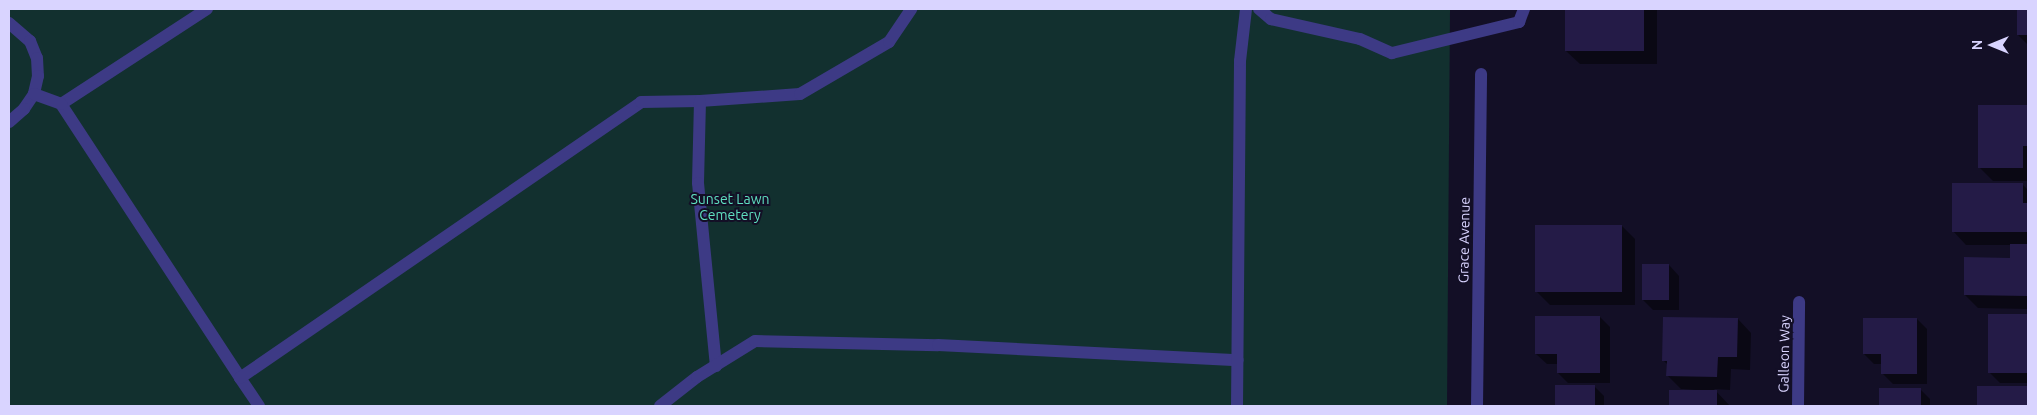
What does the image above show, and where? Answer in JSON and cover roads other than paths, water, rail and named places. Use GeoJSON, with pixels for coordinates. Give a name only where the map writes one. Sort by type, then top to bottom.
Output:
{"type":"FeatureCollection","features":[{"type":"Feature","properties":{"kind":"street"},"geometry":{"type":"LineString","coordinates":[[61,104],[207,9]]}},
{"type":"Feature","properties":{"kind":"street"},"geometry":{"type":"LineString","coordinates":[[240,378],[641,102],[700,101],[800,94],[889,42],[911,9]]}},
{"type":"Feature","properties":{"kind":"street"},"geometry":{"type":"LineString","coordinates":[[1237,406],[1240,61],[1246,9]]}},
{"type":"Feature","properties":{"kind":"street"},"geometry":{"type":"LineString","coordinates":[[1259,9],[1271,19],[1360,39],[1392,53],[1519,22],[1524,9]]}},
{"type":"Feature","properties":{"kind":"street"},"geometry":{"type":"LineString","coordinates":[[9,23],[30,42],[37,58],[38,76],[34,94],[24,110],[9,122]]}},
{"type":"Feature","properties":{"kind":"street","name":"Grace Avenue"},"geometry":{"type":"LineString","coordinates":[[1477,406],[1480,74]]}},
{"type":"Feature","properties":{"kind":"street"},"geometry":{"type":"LineString","coordinates":[[34,94],[61,104],[259,406]]}},
{"type":"Feature","properties":{"kind":"street"},"geometry":{"type":"LineString","coordinates":[[700,101],[698,183],[716,366]]}},
{"type":"Feature","properties":{"kind":"street","name":"Galleon Way"},"geometry":{"type":"LineString","coordinates":[[1798,406],[1799,302]]}},
{"type":"Feature","properties":{"kind":"street"},"geometry":{"type":"LineString","coordinates":[[660,406],[755,341],[938,345],[1238,360]]}},
{"type":"Feature","properties":{"kind":"park label","name":"Sunset Lawn Cemetery"},"geometry":{"type":"Point","coordinates":[730,207]}}]}
